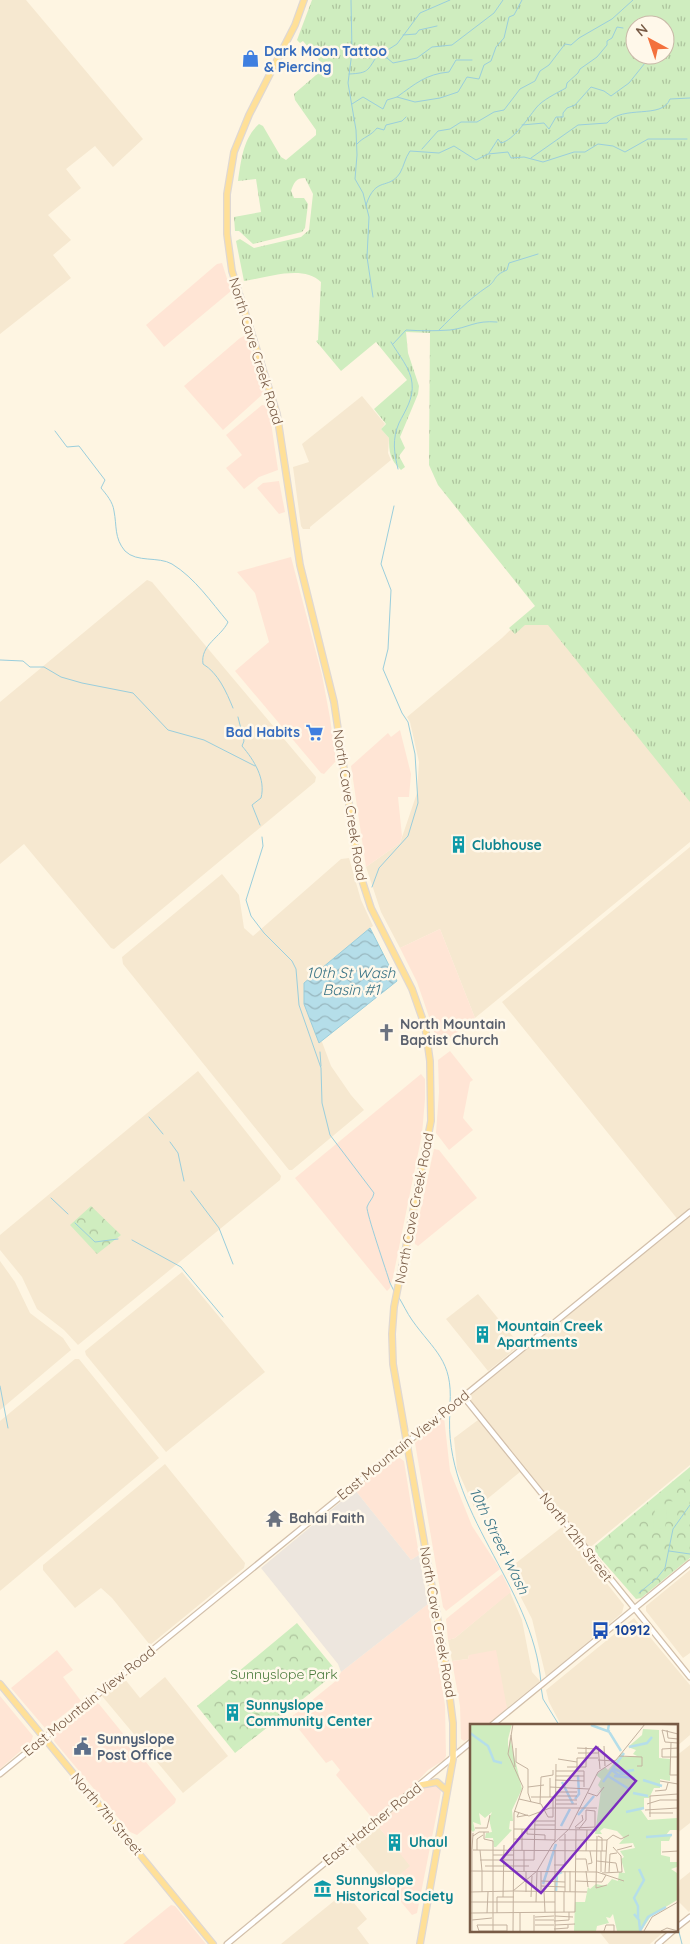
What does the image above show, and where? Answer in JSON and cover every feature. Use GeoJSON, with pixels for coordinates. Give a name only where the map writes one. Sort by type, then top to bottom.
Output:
{"type":"FeatureCollection","features":[{"type":"Feature","properties":{"kind":"main road","name":"North Cave Creek Road"},"geometry":{"type":"LineString","coordinates":[[304,0],[295,25],[249,115],[234,152],[227,194],[227,234],[232,271],[277,414],[300,565],[333,698],[359,872],[373,912],[412,989],[427,1039],[432,1075],[432,1116],[395,1302],[392,1330],[393,1364],[453,1706],[453,1760],[420,1944]]}},
{"type":"Feature","properties":{"kind":"main road","name":"North 7th Street"},"geometry":{"type":"LineString","coordinates":[[0,1684],[213,1944]]}},
{"type":"Feature","properties":{"kind":"main road"},"geometry":{"type":"LineString","coordinates":[[421,1785],[437,1782],[447,1791]]}},
{"type":"Feature","properties":{"kind":"street","name":"East Mountain View Road"},"geometry":{"type":"LineString","coordinates":[[0,1774],[43,1737],[690,1212]]}},
{"type":"Feature","properties":{"kind":"street","name":"North 12th Street"},"geometry":{"type":"LineString","coordinates":[[463,1396],[690,1677]]}},
{"type":"Feature","properties":{"kind":"street"},"geometry":{"type":"LineString","coordinates":[[493,1724],[690,1563]]}},
{"type":"Feature","properties":{"kind":"street","name":"East Hatcher Road"},"geometry":{"type":"LineString","coordinates":[[227,1944],[453,1760],[470,1743]]}},
{"type":"Feature","properties":{"kind":"street"},"geometry":{"type":"LineString","coordinates":[[678,1927],[690,1917]]}},
{"type":"Feature","properties":{"kind":"street"},"geometry":{"type":"LineString","coordinates":[[658,1944],[672,1932]]}},
{"type":"Feature","properties":{"kind":"shaded area"},"geometry":{"type":"Polygon","coordinates":[[[0,0],[26,0],[143,139],[113,167],[95,146],[66,169],[81,188],[48,215],[71,240],[53,255],[71,278],[0,334],[0,0]]]}},
{"type":"Feature","properties":{"kind":"shaded area"},"geometry":{"type":"Polygon","coordinates":[[[222,263],[231,291],[164,347],[146,325],[217,264],[222,263]]]}},
{"type":"Feature","properties":{"kind":"shaded area"},"geometry":{"type":"Polygon","coordinates":[[[244,336],[247,338],[264,393],[223,430],[184,386],[244,336]]]}},
{"type":"Feature","properties":{"kind":"shaded area"},"geometry":{"type":"Polygon","coordinates":[[[362,396],[385,424],[381,429],[389,438],[388,453],[391,460],[310,527],[310,529],[303,529],[293,467],[309,462],[302,444],[362,396]]]}},
{"type":"Feature","properties":{"kind":"shaded area"},"geometry":{"type":"Polygon","coordinates":[[[262,405],[267,406],[270,416],[278,470],[259,477],[244,489],[226,468],[242,455],[226,435],[262,405]]]}},
{"type":"Feature","properties":{"kind":"shaded area"},"geometry":{"type":"Polygon","coordinates":[[[279,481],[285,512],[279,514],[257,488],[263,483],[279,481]]]}},
{"type":"Feature","properties":{"kind":"shaded area"},"geometry":{"type":"Polygon","coordinates":[[[291,557],[322,675],[330,718],[336,761],[324,774],[321,773],[235,671],[269,642],[255,593],[237,572],[291,557]]]}},
{"type":"Feature","properties":{"kind":"shaded area"},"geometry":{"type":"Polygon","coordinates":[[[147,580],[152,582],[316,777],[315,782],[114,949],[111,948],[24,844],[0,864],[0,702],[147,580]]]}},
{"type":"Feature","properties":{"kind":"shaded area"},"geometry":{"type":"Polygon","coordinates":[[[530,611],[541,625],[548,620],[690,793],[690,842],[475,1018],[440,929],[400,948],[381,912],[366,867],[400,843],[417,793],[419,762],[410,722],[407,717],[502,638],[530,611]]]}},
{"type":"Feature","properties":{"kind":"shaded area"},"geometry":{"type":"Polygon","coordinates":[[[400,730],[411,774],[409,797],[398,797],[402,836],[400,843],[366,867],[351,766],[388,733],[391,737],[400,730]]]}},
{"type":"Feature","properties":{"kind":"shaded area"},"geometry":{"type":"Polygon","coordinates":[[[690,847],[690,1465],[587,1550],[463,1396],[679,1221],[502,1002],[690,847]]]}},
{"type":"Feature","properties":{"kind":"shaded area"},"geometry":{"type":"Polygon","coordinates":[[[349,858],[361,900],[373,926],[370,928],[319,1042],[322,1042],[331,1066],[364,1110],[292,1170],[289,1170],[123,964],[122,957],[222,874],[239,895],[244,928],[253,936],[341,859],[349,858]]]}},
{"type":"Feature","properties":{"kind":"shaded area"},"geometry":{"type":"Polygon","coordinates":[[[440,929],[475,1018],[443,1044],[437,1040],[417,982],[400,948],[440,929]]]}},
{"type":"Feature","properties":{"kind":"shaded area"},"geometry":{"type":"Polygon","coordinates":[[[450,1051],[473,1080],[470,1082],[463,1118],[473,1130],[449,1150],[436,1133],[439,1092],[438,1060],[450,1051]]]}},
{"type":"Feature","properties":{"kind":"shaded area"},"geometry":{"type":"Polygon","coordinates":[[[198,1071],[281,1176],[280,1180],[78,1345],[64,1330],[37,1309],[22,1277],[0,1250],[0,1235],[198,1071]]]}},
{"type":"Feature","properties":{"kind":"shaded area"},"geometry":{"type":"Polygon","coordinates":[[[421,1074],[425,1079],[422,1134],[393,1277],[390,1288],[387,1291],[295,1178],[421,1074]]]}},
{"type":"Feature","properties":{"kind":"shaded area"},"geometry":{"type":"Polygon","coordinates":[[[434,1149],[439,1150],[477,1198],[418,1246],[414,1240],[434,1149]]]}},
{"type":"Feature","properties":{"kind":"shaded area"},"geometry":{"type":"Polygon","coordinates":[[[0,1261],[15,1282],[30,1313],[63,1338],[71,1350],[0,1410],[0,1261]]]}},
{"type":"Feature","properties":{"kind":"shaded area"},"geometry":{"type":"Polygon","coordinates":[[[182,1272],[265,1372],[166,1452],[86,1355],[85,1351],[182,1272]]]}},
{"type":"Feature","properties":{"kind":"shaded area"},"geometry":{"type":"Polygon","coordinates":[[[478,1294],[520,1345],[488,1371],[446,1319],[478,1294]]]}},
{"type":"Feature","properties":{"kind":"shaded area"},"geometry":{"type":"Polygon","coordinates":[[[75,1359],[79,1359],[159,1458],[0,1591],[0,1421],[75,1359]]]}},
{"type":"Feature","properties":{"kind":"shaded area"},"geometry":{"type":"Polygon","coordinates":[[[444,1417],[450,1471],[472,1526],[500,1569],[446,1611],[443,1607],[415,1443],[444,1417]]]}},
{"type":"Feature","properties":{"kind":"shaded area"},"geometry":{"type":"Polygon","coordinates":[[[478,1420],[520,1472],[475,1509],[457,1469],[454,1438],[478,1420]]]}},
{"type":"Feature","properties":{"kind":"shaded area"},"geometry":{"type":"Polygon","coordinates":[[[397,1456],[404,1461],[419,1555],[411,1560],[355,1490],[397,1456]]]}},
{"type":"Feature","properties":{"kind":"shaded area"},"geometry":{"type":"Polygon","coordinates":[[[165,1464],[245,1563],[244,1568],[150,1645],[112,1598],[101,1588],[75,1608],[43,1570],[43,1565],[165,1464]]]}},
{"type":"Feature","properties":{"kind":"shaded area"},"geometry":{"type":"Polygon","coordinates":[[[355,1490],[411,1560],[419,1555],[428,1604],[341,1672],[338,1664],[261,1568],[355,1490]]]}},
{"type":"Feature","properties":{"kind":"shaded area"},"geometry":{"type":"Polygon","coordinates":[[[562,1527],[624,1605],[622,1613],[546,1677],[532,1619],[507,1570],[562,1527]]]}},
{"type":"Feature","properties":{"kind":"shaded area"},"geometry":{"type":"Polygon","coordinates":[[[690,1570],[690,1653],[683,1658],[646,1611],[646,1606],[690,1570]]]}},
{"type":"Feature","properties":{"kind":"shaded area"},"geometry":{"type":"Polygon","coordinates":[[[502,1574],[511,1592],[455,1638],[448,1640],[446,1619],[502,1574]]]}},
{"type":"Feature","properties":{"kind":"shaded area"},"geometry":{"type":"Polygon","coordinates":[[[510,1592],[522,1620],[532,1672],[540,1681],[507,1708],[469,1655],[468,1659],[452,1661],[448,1640],[455,1638],[510,1592]]]}},
{"type":"Feature","properties":{"kind":"shaded area"},"geometry":{"type":"Polygon","coordinates":[[[428,1604],[445,1705],[446,1756],[444,1760],[428,1770],[413,1786],[373,1819],[336,1775],[340,1770],[332,1760],[326,1763],[290,1718],[337,1680],[341,1672],[428,1604]]]}},
{"type":"Feature","properties":{"kind":"shaded area"},"geometry":{"type":"Polygon","coordinates":[[[634,1618],[690,1685],[690,1735],[678,1745],[678,1724],[560,1724],[549,1702],[546,1690],[634,1618]]]}},
{"type":"Feature","properties":{"kind":"shaded area"},"geometry":{"type":"Polygon","coordinates":[[[57,1650],[73,1670],[63,1677],[81,1701],[45,1728],[11,1688],[57,1650]]]}},
{"type":"Feature","properties":{"kind":"shaded area"},"geometry":{"type":"Polygon","coordinates":[[[496,1650],[507,1708],[488,1724],[470,1724],[470,1738],[464,1741],[461,1739],[460,1706],[452,1661],[468,1659],[469,1655],[496,1650]]]}},
{"type":"Feature","properties":{"kind":"shaded area"},"geometry":{"type":"Polygon","coordinates":[[[165,1677],[228,1756],[183,1793],[102,1696],[124,1678],[140,1698],[165,1677]]]}},
{"type":"Feature","properties":{"kind":"shaded area"},"geometry":{"type":"Polygon","coordinates":[[[0,1696],[33,1736],[31,1742],[0,1769],[0,1696]]]}},
{"type":"Feature","properties":{"kind":"shaded area"},"geometry":{"type":"Polygon","coordinates":[[[93,1702],[99,1704],[176,1799],[175,1803],[137,1835],[130,1832],[54,1741],[56,1732],[93,1702]]]}},
{"type":"Feature","properties":{"kind":"shaded area"},"geometry":{"type":"Polygon","coordinates":[[[690,1745],[690,1823],[678,1832],[678,1754],[690,1745]]]}},
{"type":"Feature","properties":{"kind":"shaded area"},"geometry":{"type":"Polygon","coordinates":[[[428,1783],[434,1783],[441,1792],[417,1913],[412,1915],[387,1885],[410,1866],[377,1825],[428,1783]]]}},
{"type":"Feature","properties":{"kind":"shaded area"},"geometry":{"type":"Polygon","coordinates":[[[377,1825],[411,1866],[387,1885],[355,1846],[377,1825]]]}},
{"type":"Feature","properties":{"kind":"shaded area"},"geometry":{"type":"Polygon","coordinates":[[[690,1872],[689,1912],[678,1901],[680,1880],[690,1872]]]}},
{"type":"Feature","properties":{"kind":"shaded area"},"geometry":{"type":"Polygon","coordinates":[[[345,1892],[367,1919],[357,1928],[369,1944],[281,1944],[345,1892]]]}},
{"type":"Feature","properties":{"kind":"shaded area"},"geometry":{"type":"Polygon","coordinates":[[[171,1905],[175,1906],[206,1944],[123,1944],[171,1905]]]}},
{"type":"Feature","properties":{"kind":"shaded area"},"geometry":{"type":"Polygon","coordinates":[[[600,1932],[664,1932],[650,1944],[609,1944],[600,1932]]]}},
{"type":"Feature","properties":{"kind":"green space"},"geometry":{"type":"Polygon","coordinates":[[[312,0],[690,0],[690,802],[548,625],[525,625],[515,634],[509,628],[535,606],[438,485],[429,465],[430,333],[406,332],[408,353],[419,386],[418,394],[400,437],[405,448],[399,456],[405,467],[401,470],[394,463],[391,456],[389,438],[381,429],[386,424],[374,409],[407,380],[376,342],[341,371],[316,341],[318,340],[321,282],[313,277],[295,273],[244,281],[236,241],[240,239],[254,248],[301,237],[309,230],[313,194],[305,178],[296,181],[291,191],[294,198],[304,198],[308,204],[305,228],[302,232],[253,244],[239,231],[235,231],[234,217],[261,212],[256,179],[238,181],[246,143],[259,124],[263,126],[281,157],[286,160],[316,135],[316,130],[295,100],[294,94],[323,69],[323,65],[303,41],[300,43],[297,40],[312,0]]]}},
{"type":"Feature","properties":{"kind":"green space"},"geometry":{"type":"Polygon","coordinates":[[[91,1206],[121,1235],[97,1254],[70,1225],[91,1206]]]}},
{"type":"Feature","properties":{"kind":"green space"},"geometry":{"type":"Polygon","coordinates":[[[690,1467],[690,1558],[641,1598],[636,1599],[595,1552],[595,1546],[690,1467]]]}},
{"type":"Feature","properties":{"kind":"green space"},"geometry":{"type":"Polygon","coordinates":[[[669,1501],[678,1502],[677,1517],[668,1516],[669,1501]]]}},
{"type":"Feature","properties":{"kind":"green space"},"geometry":{"type":"Polygon","coordinates":[[[655,1509],[667,1510],[665,1529],[653,1528],[655,1509]]]}},
{"type":"Feature","properties":{"kind":"green space","name":"Sunnyslope Park"},"geometry":{"type":"Polygon","coordinates":[[[297,1623],[334,1668],[333,1675],[235,1753],[197,1706],[297,1623]]]}},
{"type":"Feature","properties":{"kind":"green space"},"geometry":{"type":"Polygon","coordinates":[[[316,1661],[320,1661],[324,1667],[320,1673],[316,1673],[312,1669],[312,1665],[316,1661]]]}},
{"type":"Feature","properties":{"kind":"green space"},"geometry":{"type":"Polygon","coordinates":[[[310,1668],[316,1674],[310,1680],[304,1674],[310,1668]]]}},
{"type":"Feature","properties":{"kind":"green space"},"geometry":{"type":"Polygon","coordinates":[[[294,1669],[306,1684],[297,1692],[285,1676],[294,1669]]]}},
{"type":"Feature","properties":{"kind":"water","name":"10th St Wash Basin #1"},"geometry":{"type":"Polygon","coordinates":[[[370,928],[397,981],[319,1043],[304,1004],[304,983],[370,928]]]}},
{"type":"Feature","properties":{"kind":"waterway"},"geometry":{"type":"LineString","coordinates":[[351,0],[352,52],[348,83],[356,130],[357,155],[355,179],[363,193],[369,217],[367,257],[373,297]]}},
{"type":"Feature","properties":{"kind":"waterway"},"geometry":{"type":"LineString","coordinates":[[387,58],[386,51],[397,44],[420,13],[450,0]]}},
{"type":"Feature","properties":{"kind":"waterway"},"geometry":{"type":"LineString","coordinates":[[349,74],[364,72],[377,56],[387,58],[393,63],[417,58],[432,47],[452,45],[494,13],[503,0]]}},
{"type":"Feature","properties":{"kind":"waterway"},"geometry":{"type":"LineString","coordinates":[[352,104],[363,97],[383,109],[387,100],[397,97],[415,102],[440,98],[458,92],[467,77],[479,79],[484,65],[491,61],[496,47],[504,38],[509,17],[514,15],[522,0]]}},
{"type":"Feature","properties":{"kind":"waterway"},"geometry":{"type":"LineString","coordinates":[[422,149],[438,131],[450,129],[461,122],[477,122],[494,112],[504,110],[520,89],[535,81],[540,71],[549,65],[565,44],[571,45],[579,38],[612,19],[633,0]]}},
{"type":"Feature","properties":{"kind":"waterway"},"geometry":{"type":"LineString","coordinates":[[403,35],[416,34],[419,30],[437,26]]}},
{"type":"Feature","properties":{"kind":"waterway"},"geometry":{"type":"LineString","coordinates":[[489,153],[498,139],[501,143],[511,138],[539,105],[566,88],[567,83],[580,69],[597,57],[607,45],[607,41],[612,38],[617,27],[623,28]]}},
{"type":"Feature","properties":{"kind":"waterway"},"geometry":{"type":"LineString","coordinates":[[397,97],[427,77],[449,72],[456,60],[472,60]]}},
{"type":"Feature","properties":{"kind":"waterway"},"geometry":{"type":"LineString","coordinates":[[522,125],[544,123],[549,129],[556,117],[563,117],[563,113],[567,108],[575,105],[591,87],[604,91],[611,96],[629,83],[643,65]]}},
{"type":"Feature","properties":{"kind":"waterway"},"geometry":{"type":"LineString","coordinates":[[531,158],[578,125],[607,123],[614,117],[622,114],[659,109],[666,105],[670,99],[690,98]]}},
{"type":"Feature","properties":{"kind":"waterway"},"geometry":{"type":"LineString","coordinates":[[357,144],[377,128],[384,130],[386,125],[402,121],[406,117]]}},
{"type":"Feature","properties":{"kind":"waterway"},"geometry":{"type":"LineString","coordinates":[[366,205],[378,186],[396,178],[410,151],[439,153],[454,146],[476,160],[488,154],[508,152],[511,158],[524,157],[543,162],[574,152],[585,152],[598,144],[613,146],[625,152],[648,139],[687,139]]}},
{"type":"Feature","properties":{"kind":"waterway"},"geometry":{"type":"LineString","coordinates":[[439,330],[468,302],[490,285],[499,274],[507,270],[509,263],[538,254]]}},
{"type":"Feature","properties":{"kind":"waterway"},"geometry":{"type":"LineString","coordinates":[[393,344],[406,330],[450,330],[477,323],[497,322]]}},
{"type":"Feature","properties":{"kind":"waterway"},"geometry":{"type":"LineString","coordinates":[[391,342],[407,367],[412,383],[410,399],[395,435],[398,469]]}},
{"type":"Feature","properties":{"kind":"waterway"},"geometry":{"type":"LineString","coordinates":[[55,431],[67,447],[79,446],[105,480],[101,488],[112,504],[117,537],[125,551],[135,557],[160,560],[172,564],[188,576],[228,622],[208,646],[203,657],[203,664],[217,677],[233,708]]}},
{"type":"Feature","properties":{"kind":"waterway"},"geometry":{"type":"LineString","coordinates":[[372,887],[379,868],[408,836],[418,803],[415,754],[408,722],[402,713],[383,669],[388,649],[391,590],[381,564],[394,506]]}},
{"type":"Feature","properties":{"kind":"waterway"},"geometry":{"type":"LineString","coordinates":[[0,660],[23,661],[30,667],[44,667],[61,677],[133,693],[168,730],[204,740],[255,766]]}},
{"type":"Feature","properties":{"kind":"waterway","name":"10th Street Wash"},"geometry":{"type":"LineString","coordinates":[[238,717],[244,741],[242,746],[255,764],[262,784],[261,798],[252,805],[260,825]]}},
{"type":"Feature","properties":{"kind":"waterway","name":"10th Street Wash"},"geometry":{"type":"LineString","coordinates":[[262,837],[263,846],[246,900],[251,916],[264,933],[292,961],[296,969],[299,1005],[321,1068],[322,1103],[330,1135],[374,1193],[367,1207],[373,1231],[394,1291]]}},
{"type":"Feature","properties":{"kind":"waterway","name":"10th Street Wash"},"geometry":{"type":"LineString","coordinates":[[320,1052],[321,1066]]}},
{"type":"Feature","properties":{"kind":"waterway"},"geometry":{"type":"LineString","coordinates":[[149,1117],[163,1134]]}},
{"type":"Feature","properties":{"kind":"waterway"},"geometry":{"type":"LineString","coordinates":[[170,1142],[178,1153],[184,1181]]}},
{"type":"Feature","properties":{"kind":"waterway"},"geometry":{"type":"LineString","coordinates":[[191,1191],[219,1228],[233,1264]]}},
{"type":"Feature","properties":{"kind":"waterway"},"geometry":{"type":"LineString","coordinates":[[51,1198],[68,1214]]}},
{"type":"Feature","properties":{"kind":"waterway"},"geometry":{"type":"LineString","coordinates":[[75,1223],[95,1242],[118,1239]]}},
{"type":"Feature","properties":{"kind":"waterway"},"geometry":{"type":"LineString","coordinates":[[132,1240],[181,1267],[223,1317]]}},
{"type":"Feature","properties":{"kind":"waterway","name":"10th Street Wash"},"geometry":{"type":"LineString","coordinates":[[398,1296],[410,1317],[445,1366],[450,1389],[450,1404]]}},
{"type":"Feature","properties":{"kind":"waterway"},"geometry":{"type":"LineString","coordinates":[[0,1386],[8,1428]]}},
{"type":"Feature","properties":{"kind":"waterway","name":"10th Street Wash"},"geometry":{"type":"LineString","coordinates":[[450,1411],[451,1448],[460,1482],[473,1516],[522,1613],[534,1647],[541,1683]]}},
{"type":"Feature","properties":{"kind":"waterway"},"geometry":{"type":"LineString","coordinates":[[639,1593],[657,1578],[665,1568],[673,1529],[690,1505]]}},
{"type":"Feature","properties":{"kind":"waterway"},"geometry":{"type":"LineString","coordinates":[[669,1551],[690,1554]]}},
{"type":"Feature","properties":{"kind":"waterway","name":"10th Street Wash"},"geometry":{"type":"LineString","coordinates":[[541,1687],[543,1699],[558,1724]]}},
{"type":"Feature","properties":{"kind":"waterway","name":"10th Street Wash"},"geometry":{"type":"LineString","coordinates":[[678,1928],[682,1944]]}},
{"type":"Feature","properties":{"kind":"place","name":"Dark Moon Tattoo & Piercing"},"geometry":{"type":"Point","coordinates":[250,59]}},
{"type":"Feature","properties":{"kind":"place","name":"Bad Habits"},"geometry":{"type":"Point","coordinates":[314,732]}},
{"type":"Feature","properties":{"kind":"place","name":"Clubhouse"},"geometry":{"type":"Point","coordinates":[458,845]}},
{"type":"Feature","properties":{"kind":"place","name":"North Mountain Baptist Church"},"geometry":{"type":"Point","coordinates":[386,1032]}},
{"type":"Feature","properties":{"kind":"place","name":"Mountain Creek Apartments"},"geometry":{"type":"Point","coordinates":[483,1334]}},
{"type":"Feature","properties":{"kind":"place","name":"Bahai Faith"},"geometry":{"type":"Point","coordinates":[275,1518]}},
{"type":"Feature","properties":{"kind":"place","name":"10912"},"geometry":{"type":"Point","coordinates":[601,1630]}},
{"type":"Feature","properties":{"kind":"place","name":"Sunnyslope Community Center"},"geometry":{"type":"Point","coordinates":[232,1713]}},
{"type":"Feature","properties":{"kind":"place","name":"Sunnyslope Post Office"},"geometry":{"type":"Point","coordinates":[83,1747]}},
{"type":"Feature","properties":{"kind":"place","name":"Uhaul"},"geometry":{"type":"Point","coordinates":[395,1842]}},
{"type":"Feature","properties":{"kind":"place","name":"Sunnyslope Historical Society"},"geometry":{"type":"Point","coordinates":[322,1888]}}]}
